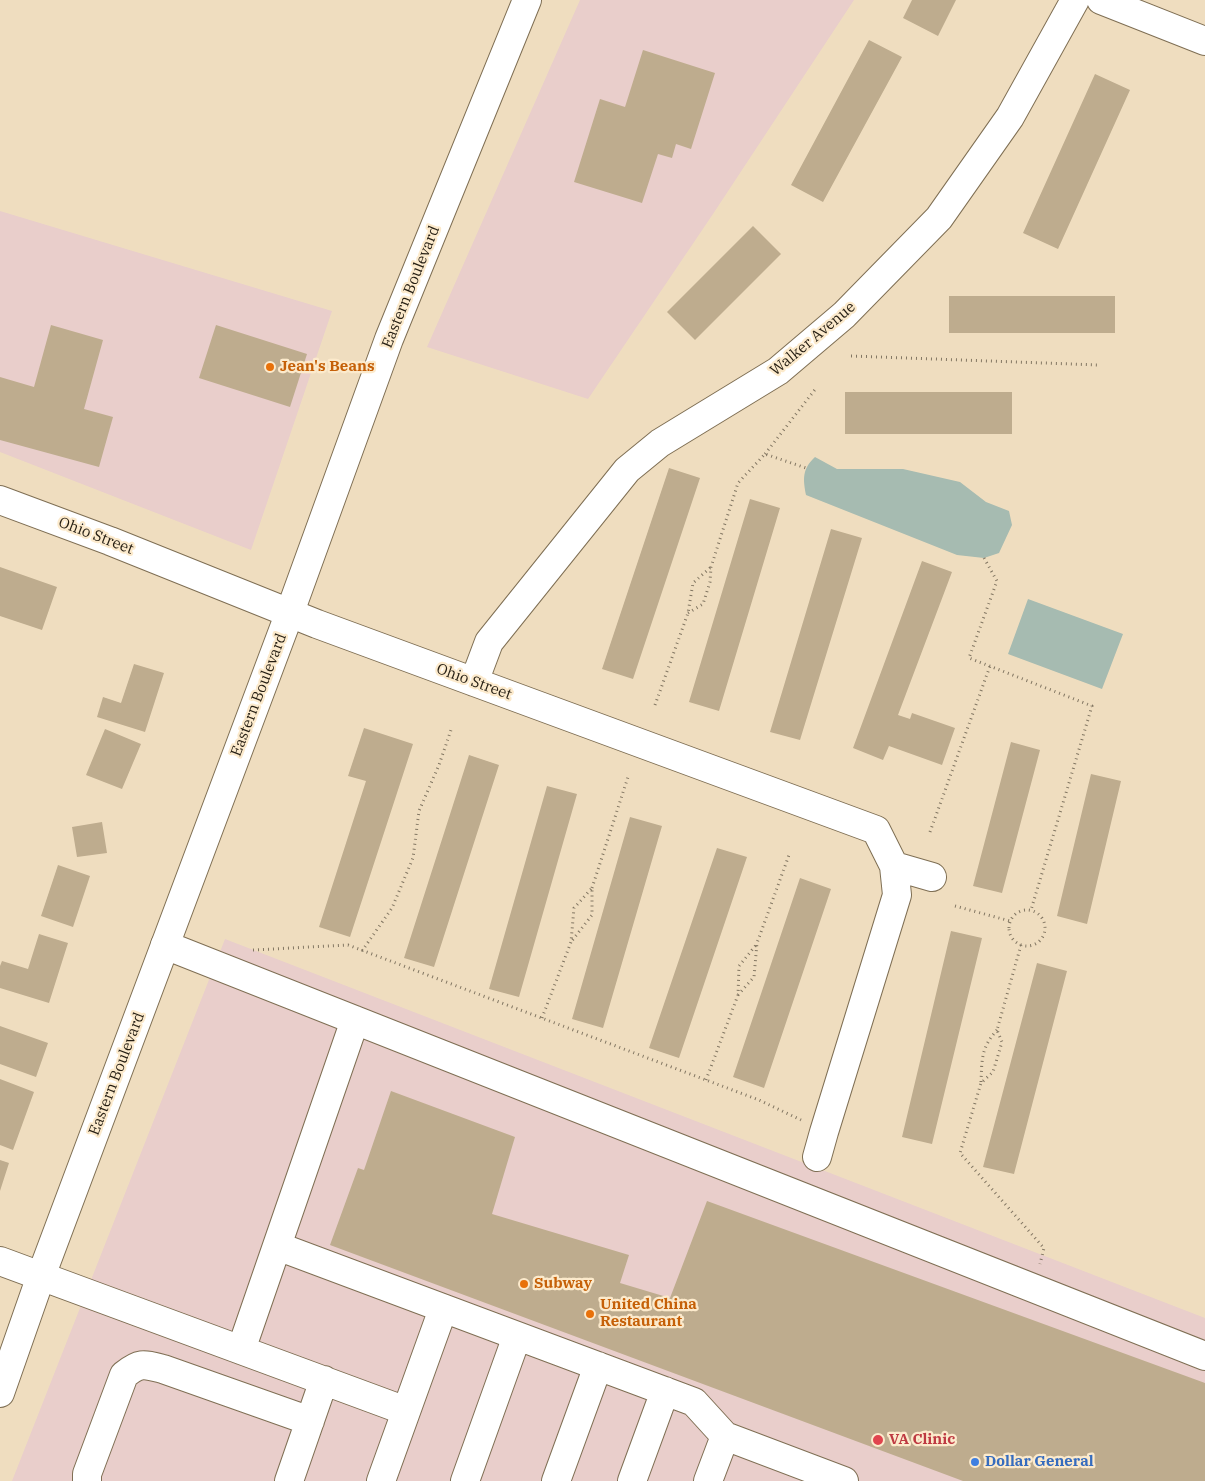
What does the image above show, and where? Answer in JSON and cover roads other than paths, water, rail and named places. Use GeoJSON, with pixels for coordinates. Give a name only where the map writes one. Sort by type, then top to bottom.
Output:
{"type":"FeatureCollection","features":[{"type":"Feature","properties":{"kind":"street","name":"Eastern Boulevard"},"geometry":{"type":"LineString","coordinates":[[0,1393],[41,1276],[290,612],[389,339],[527,0]]}},
{"type":"Feature","properties":{"kind":"street","name":"Walker Avenue"},"geometry":{"type":"LineString","coordinates":[[474,682],[489,642],[627,470],[660,443],[778,371],[844,316],[939,218],[1010,117],[1075,0]]}},
{"type":"Feature","properties":{"kind":"street"},"geometry":{"type":"LineString","coordinates":[[1101,0],[1205,41]]}},
{"type":"Feature","properties":{"kind":"street","name":"Ohio Street"},"geometry":{"type":"LineString","coordinates":[[0,500],[474,682],[876,830],[894,866]]}},
{"type":"Feature","properties":{"kind":"street"},"geometry":{"type":"LineString","coordinates":[[821,1144],[897,895],[894,866],[932,877]]}},
{"type":"Feature","properties":{"kind":"street"},"geometry":{"type":"LineString","coordinates":[[165,945],[1205,1356]]}},
{"type":"Feature","properties":{"kind":"street"},"geometry":{"type":"LineString","coordinates":[[241,1350],[355,1020]]}},
{"type":"Feature","properties":{"kind":"street"},"geometry":{"type":"LineString","coordinates":[[277,1246],[694,1402],[724,1436],[789,1471],[844,1481]]}},
{"type":"Feature","properties":{"kind":"street"},"geometry":{"type":"LineString","coordinates":[[0,1261],[406,1411]]}},
{"type":"Feature","properties":{"kind":"street"},"geometry":{"type":"LineString","coordinates":[[381,1481],[444,1309]]}},
{"type":"Feature","properties":{"kind":"street"},"geometry":{"type":"LineString","coordinates":[[465,1481],[517,1336]]}},
{"type":"Feature","properties":{"kind":"street"},"geometry":{"type":"LineString","coordinates":[[87,1481],[87,1474],[124,1375],[134,1367],[146,1365],[163,1369],[310,1421]]}},
{"type":"Feature","properties":{"kind":"street"},"geometry":{"type":"LineString","coordinates":[[556,1481],[598,1366]]}},
{"type":"Feature","properties":{"kind":"street"},"geometry":{"type":"LineString","coordinates":[[289,1481],[324,1380]]}},
{"type":"Feature","properties":{"kind":"street"},"geometry":{"type":"LineString","coordinates":[[632,1481],[665,1391]]}},
{"type":"Feature","properties":{"kind":"street"},"geometry":{"type":"LineString","coordinates":[[708,1481],[724,1436]]}},
{"type":"Feature","properties":{"kind":"place","name":"Jean's Beans"},"geometry":{"type":"Point","coordinates":[270,367]}},
{"type":"Feature","properties":{"kind":"place","name":"Subway"},"geometry":{"type":"Point","coordinates":[524,1284]}},
{"type":"Feature","properties":{"kind":"place","name":"United China Restaurant"},"geometry":{"type":"Point","coordinates":[590,1314]}},
{"type":"Feature","properties":{"kind":"place","name":"VA Clinic"},"geometry":{"type":"Point","coordinates":[878,1440]}},
{"type":"Feature","properties":{"kind":"place","name":"Dollar General"},"geometry":{"type":"Point","coordinates":[975,1462]}}]}
